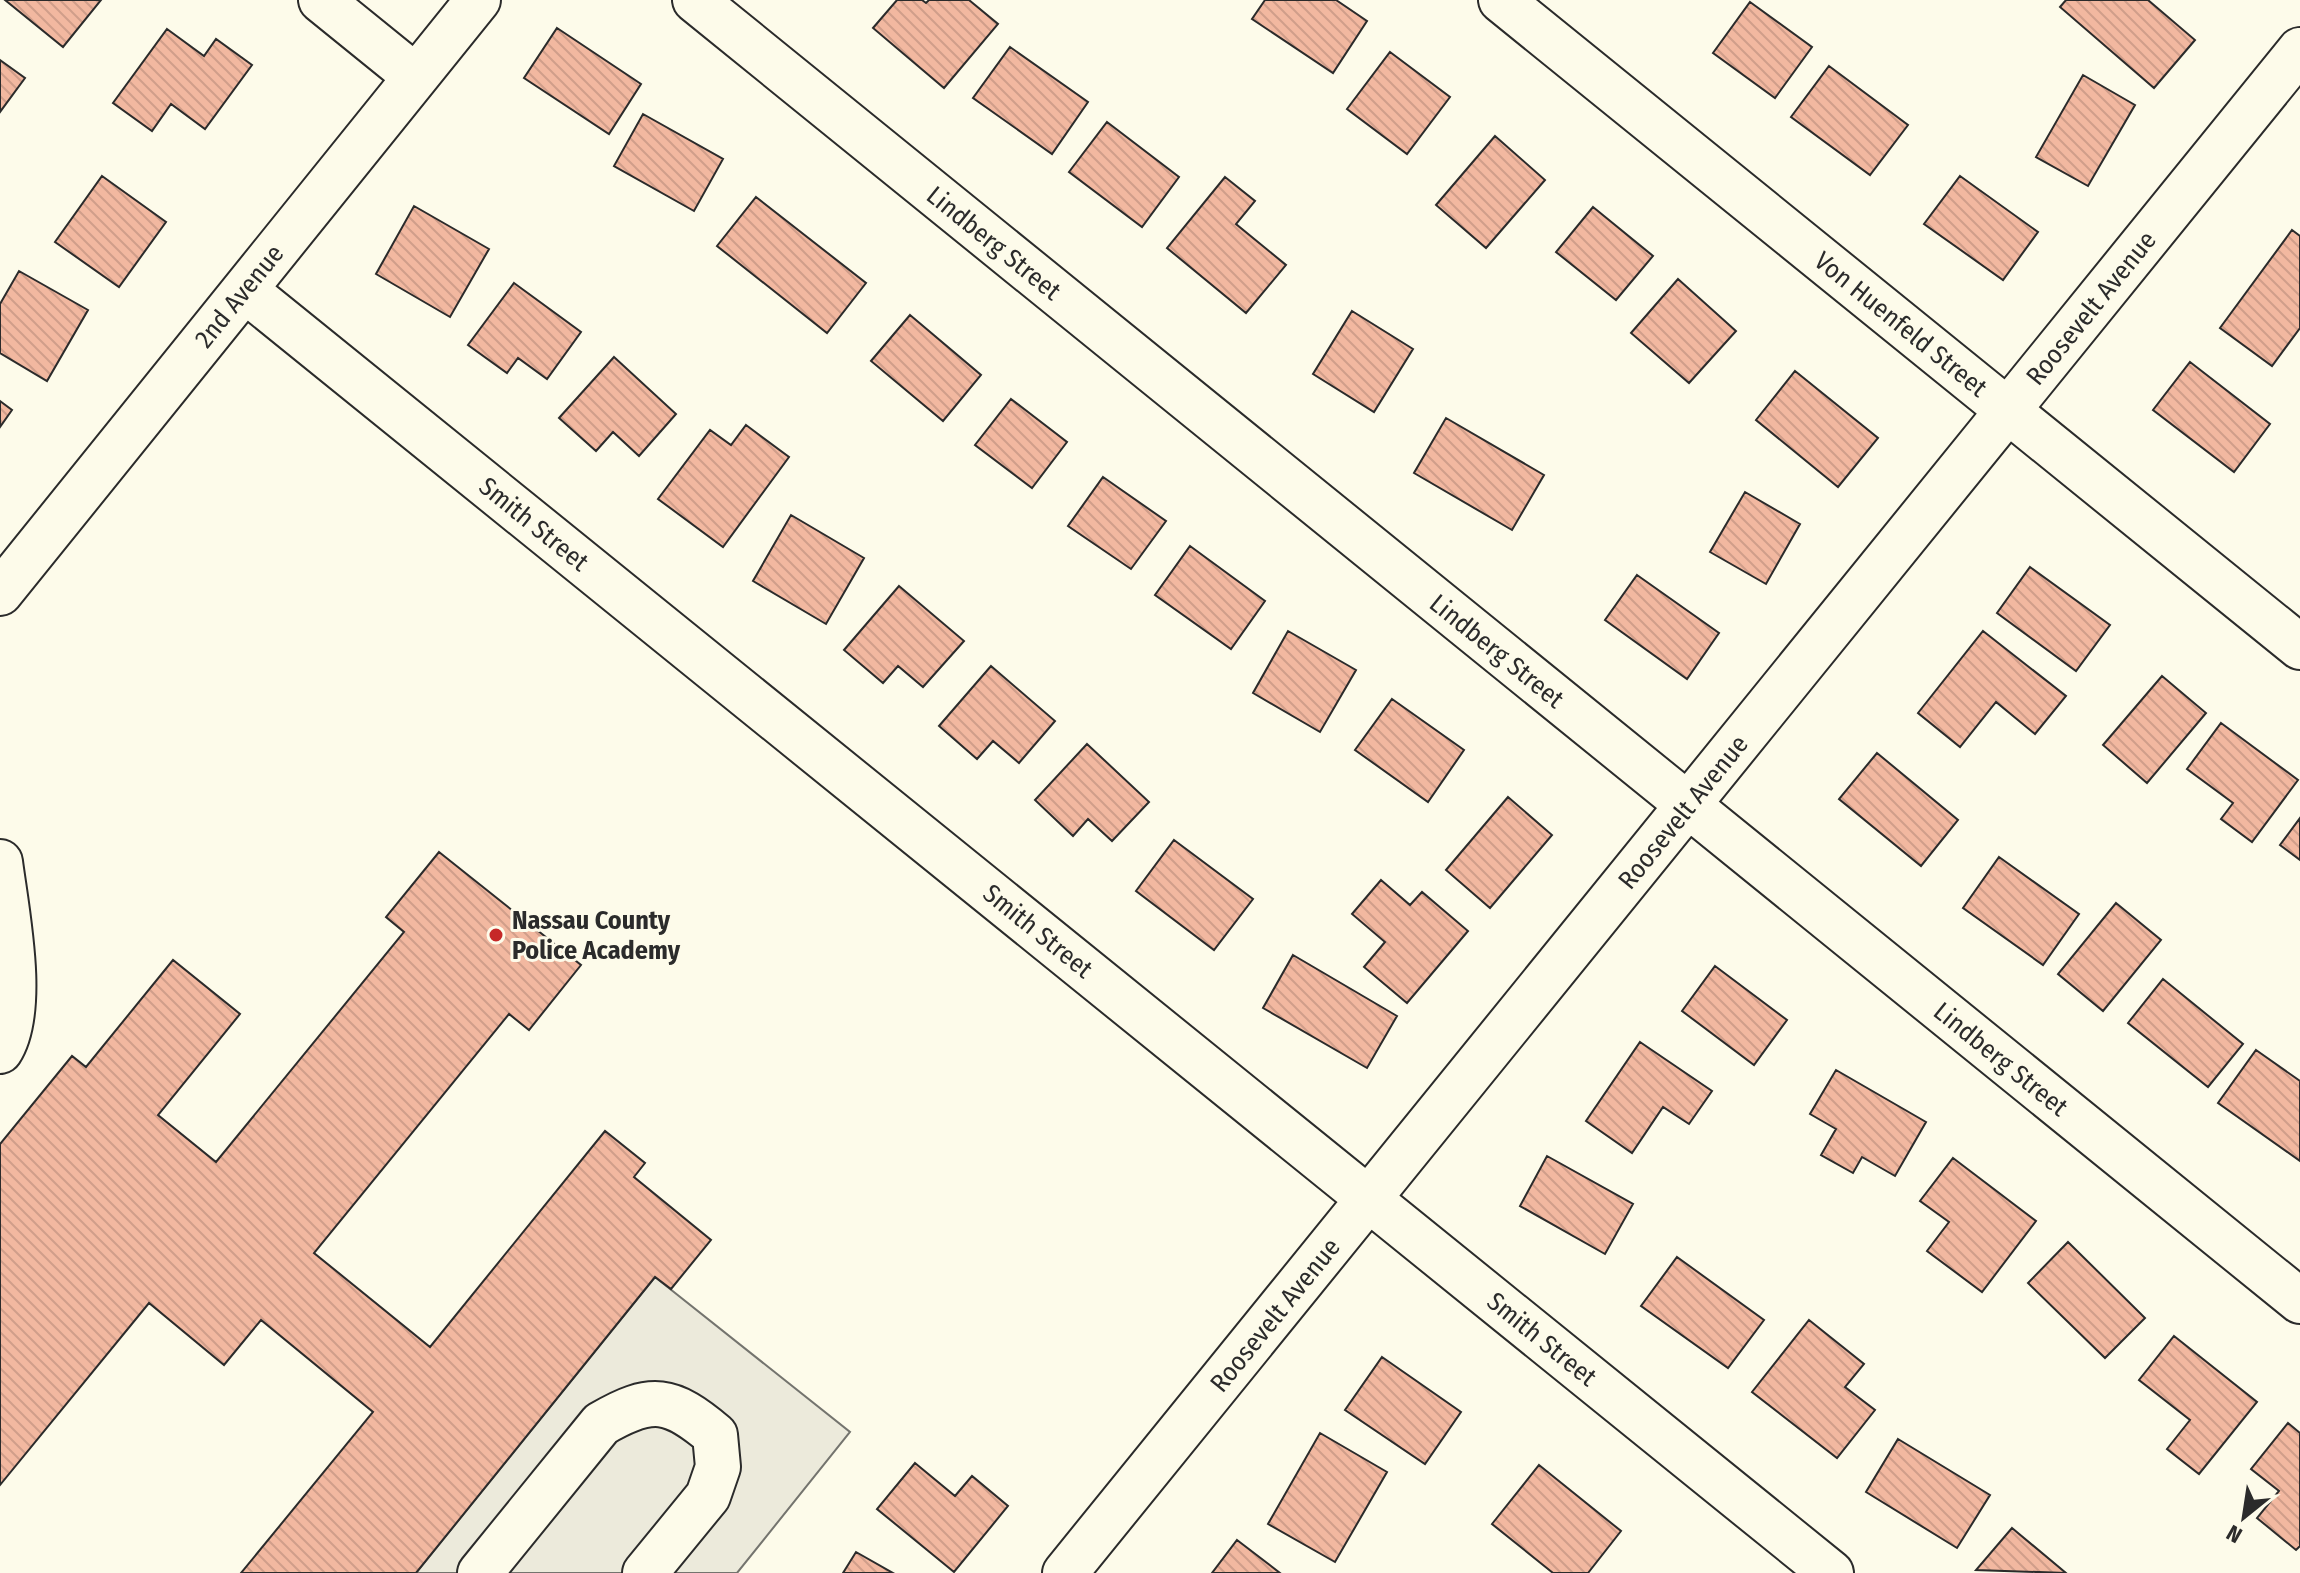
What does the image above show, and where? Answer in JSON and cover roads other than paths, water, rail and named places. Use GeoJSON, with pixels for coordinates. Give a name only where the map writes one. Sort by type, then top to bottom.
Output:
{"type":"FeatureCollection","features":[{"type":"Feature","properties":{"kind":"street"},"geometry":{"type":"LineString","coordinates":[[321,0],[416,77]]}},
{"type":"Feature","properties":{"kind":"street","name":"2nd Avenue"},"geometry":{"type":"LineString","coordinates":[[0,593],[478,0]]}},
{"type":"Feature","properties":{"kind":"street","name":"Lindberg Street"},"geometry":{"type":"LineString","coordinates":[[695,0],[2300,1301]]}},
{"type":"Feature","properties":{"kind":"street","name":"Von Huenfeld Street"},"geometry":{"type":"LineString","coordinates":[[1501,0],[2300,647]]}},
{"type":"Feature","properties":{"kind":"street","name":"Roosevelt Avenue"},"geometry":{"type":"LineString","coordinates":[[1065,1573],[2300,50]]}},
{"type":"Feature","properties":{"kind":"street","name":"Smith Street"},"geometry":{"type":"LineString","coordinates":[[245,290],[1831,1573]]}},
{"type":"Feature","properties":{"kind":"street"},"geometry":{"type":"LineString","coordinates":[[0,862],[10,942],[12,1004],[7,1041],[0,1051]]}},
{"type":"Feature","properties":{"kind":"street"},"geometry":{"type":"LineString","coordinates":[[480,1573],[601,1424],[626,1409],[653,1404],[685,1409],[715,1435],[718,1467],[708,1496],[645,1573]]}},
{"type":"Feature","properties":{"kind":"place","name":"Nassau County Police Academy"},"geometry":{"type":"Point","coordinates":[496,935]}}]}
